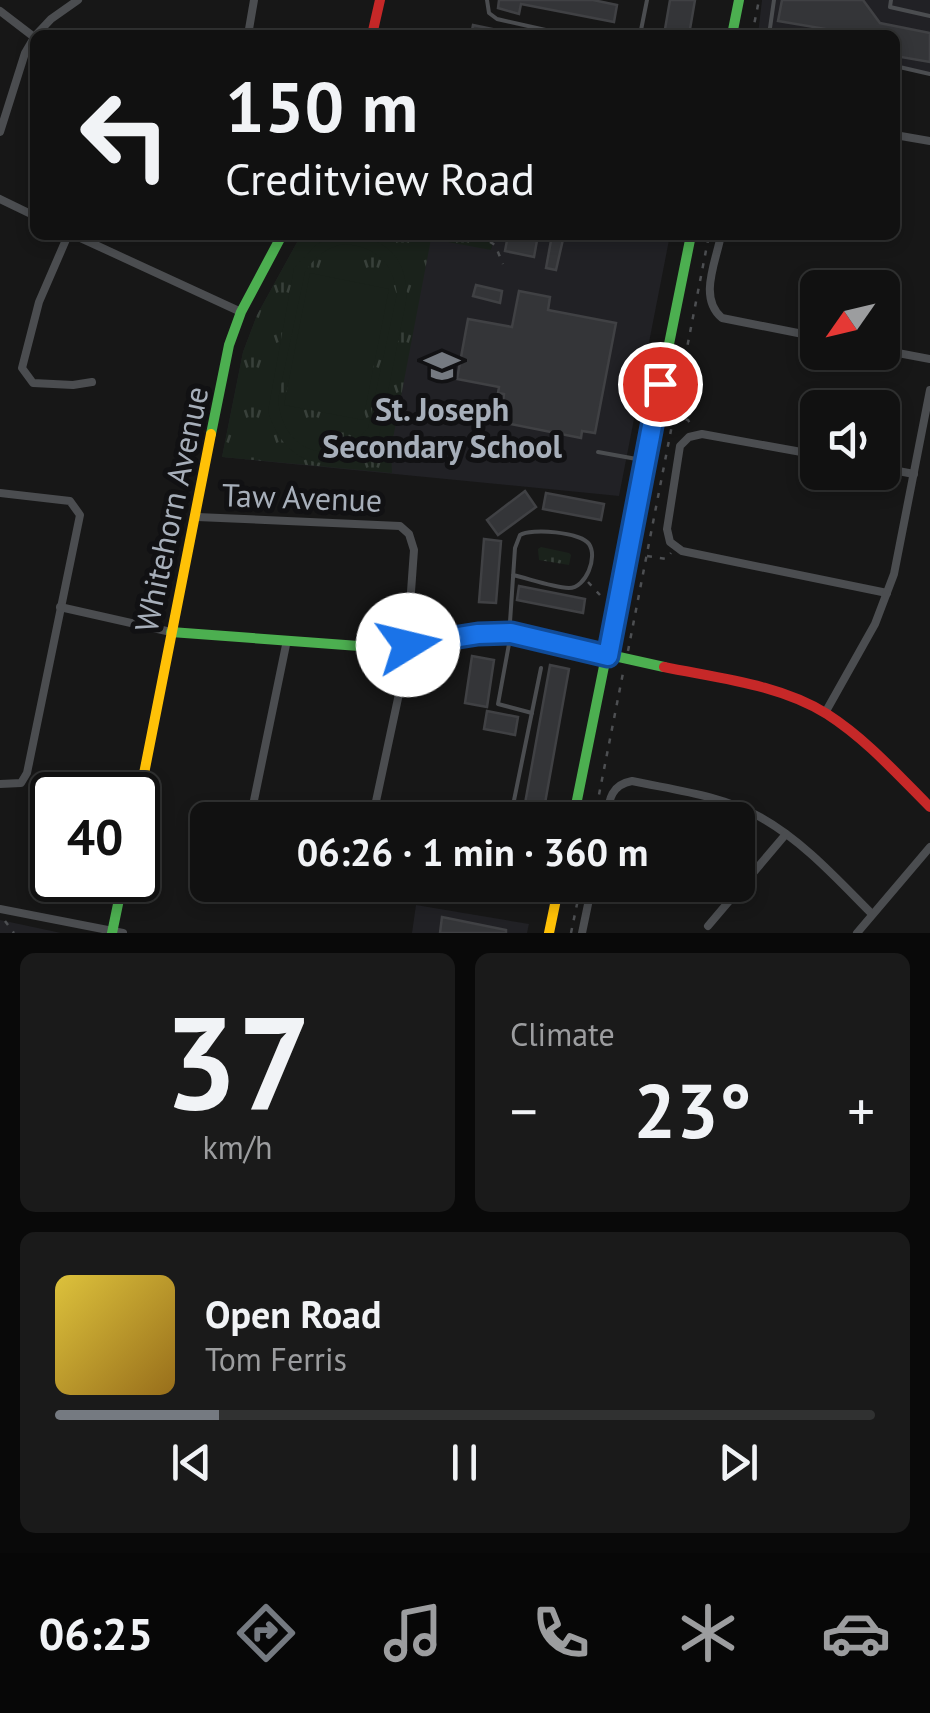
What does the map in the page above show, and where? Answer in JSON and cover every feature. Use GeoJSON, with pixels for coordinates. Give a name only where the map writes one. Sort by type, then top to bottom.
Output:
{"type":"FeatureCollection","features":[{"type":"Feature","properties":{"kind":"street"},"geometry":{"type":"LineString","coordinates":[[40,30],[50,18],[78,0]]}},
{"type":"Feature","properties":{"kind":"street"},"geometry":{"type":"LineString","coordinates":[[249,30],[254,0]]}},
{"type":"Feature","properties":{"kind":"street"},"geometry":{"type":"LineString","coordinates":[[373,30],[380,0]]}},
{"type":"Feature","properties":{"kind":"street"},"geometry":{"type":"LineString","coordinates":[[733,30],[739,0]]}},
{"type":"Feature","properties":{"kind":"street"},"geometry":{"type":"LineString","coordinates":[[0,11],[30,32]]}},
{"type":"Feature","properties":{"kind":"street"},"geometry":{"type":"LineString","coordinates":[[0,132],[30,44]]}},
{"type":"Feature","properties":{"kind":"street"},"geometry":{"type":"LineString","coordinates":[[900,136],[930,142]]}},
{"type":"Feature","properties":{"kind":"street"},"geometry":{"type":"LineString","coordinates":[[0,199],[30,214]]}},
{"type":"Feature","properties":{"kind":"street"},"geometry":{"type":"LineString","coordinates":[[69,240],[39,302],[22,368],[33,382],[92,382]]}},
{"type":"Feature","properties":{"kind":"street"},"geometry":{"type":"LineString","coordinates":[[82,240],[241,312]]}},
{"type":"Feature","properties":{"kind":"street","name":"Whitehorn Avenue"},"geometry":{"type":"LineString","coordinates":[[144,772],[229,346],[241,312],[279,240]]}},
{"type":"Feature","properties":{"kind":"street"},"geometry":{"type":"LineString","coordinates":[[577,802],[690,240]]}},
{"type":"Feature","properties":{"kind":"street"},"geometry":{"type":"LineString","coordinates":[[720,240],[708,296],[712,309],[722,318],[800,333]]}},
{"type":"Feature","properties":{"kind":"street"},"geometry":{"type":"LineString","coordinates":[[900,353],[930,359]]}},
{"type":"Feature","properties":{"kind":"street"},"geometry":{"type":"LineString","coordinates":[[825,713],[875,624],[894,574],[930,390]]}},
{"type":"Feature","properties":{"kind":"street"},"geometry":{"type":"LineString","coordinates":[[800,453],[696,435],[680,446],[667,529],[676,548],[887,593]]}},
{"type":"Feature","properties":{"kind":"street"},"geometry":{"type":"LineString","coordinates":[[900,471],[914,474]]}},
{"type":"Feature","properties":{"kind":"street"},"geometry":{"type":"LineString","coordinates":[[0,493],[62,499],[77,506],[79,525],[27,773],[21,783],[0,784]]}},
{"type":"Feature","properties":{"kind":"street","name":"Taw Avenue"},"geometry":{"type":"LineString","coordinates":[[197,517],[400,526],[409,534],[414,550],[408,645]]}},
{"type":"Feature","properties":{"kind":"street"},"geometry":{"type":"LineString","coordinates":[[60,607],[172,632],[386,648],[511,633],[766,689],[825,713],[866,743],[930,807]]}},
{"type":"Feature","properties":{"kind":"street"},"geometry":{"type":"LineString","coordinates":[[254,802],[287,640]]}},
{"type":"Feature","properties":{"kind":"street"},"geometry":{"type":"LineString","coordinates":[[376,802],[408,645]]}},
{"type":"Feature","properties":{"kind":"street"},"geometry":{"type":"LineString","coordinates":[[610,802],[617,786],[632,781],[723,802]]}},
{"type":"Feature","properties":{"kind":"street"},"geometry":{"type":"LineString","coordinates":[[755,814],[812,854],[872,914]]}},
{"type":"Feature","properties":{"kind":"street"},"geometry":{"type":"LineString","coordinates":[[708,926],[786,834]]}},
{"type":"Feature","properties":{"kind":"street"},"geometry":{"type":"LineString","coordinates":[[857,933],[930,847]]}},
{"type":"Feature","properties":{"kind":"street"},"geometry":{"type":"LineString","coordinates":[[0,909],[116,932],[119,902]]}},
{"type":"Feature","properties":{"kind":"street"},"geometry":{"type":"LineString","coordinates":[[548,932],[555,902]]}},
{"type":"Feature","properties":{"kind":"street"},"geometry":{"type":"LineString","coordinates":[[582,933],[588,902]]}},
{"type":"Feature","properties":{"kind":"lane"},"geometry":{"type":"LineString","coordinates":[[487,0],[489,13],[497,19],[546,30]]}},
{"type":"Feature","properties":{"kind":"lane"},"geometry":{"type":"LineString","coordinates":[[641,30],[648,0]]}},
{"type":"Feature","properties":{"kind":"lane"},"geometry":{"type":"LineString","coordinates":[[771,30],[774,0]]}},
{"type":"Feature","properties":{"kind":"lane"},"geometry":{"type":"LineString","coordinates":[[892,0],[890,8],[930,16]]}},
{"type":"Feature","properties":{"kind":"lane"},"geometry":{"type":"LineString","coordinates":[[900,67],[930,74]]}},
{"type":"Feature","properties":{"kind":"lane"},"geometry":{"type":"LineString","coordinates":[[598,452],[646,461]]}},
{"type":"Feature","properties":{"kind":"lane"},"geometry":{"type":"LineString","coordinates":[[513,575],[568,588],[579,586],[585,579],[592,551],[583,538],[537,530],[520,535],[515,548],[513,575],[511,633],[498,704],[532,713]]}},
{"type":"Feature","properties":{"kind":"lane"},"geometry":{"type":"LineString","coordinates":[[514,802],[541,668]]}},
{"type":"Feature","properties":{"kind":"path"},"geometry":{"type":"LineString","coordinates":[[753,30],[759,0]]}},
{"type":"Feature","properties":{"kind":"path"},"geometry":{"type":"LineString","coordinates":[[487,240],[495,245],[503,264]]}},
{"type":"Feature","properties":{"kind":"path"},"geometry":{"type":"LineString","coordinates":[[628,650],[708,240]]}},
{"type":"Feature","properties":{"kind":"path"},"geometry":{"type":"LineString","coordinates":[[673,416],[688,420],[696,435]]}},
{"type":"Feature","properties":{"kind":"path"},"geometry":{"type":"LineString","coordinates":[[646,556],[666,558],[676,548]]}},
{"type":"Feature","properties":{"kind":"path"},"geometry":{"type":"LineString","coordinates":[[585,579],[600,595]]}},
{"type":"Feature","properties":{"kind":"path"},"geometry":{"type":"LineString","coordinates":[[598,802],[624,671]]}},
{"type":"Feature","properties":{"kind":"path"},"geometry":{"type":"LineString","coordinates":[[571,933],[577,902]]}},
{"type":"Feature","properties":{"kind":"path"},"geometry":{"type":"LineString","coordinates":[[4,921],[14,933]]}},
{"type":"Feature","properties":{"kind":"shaded area"},"geometry":{"type":"Polygon","coordinates":[[[762,0],[930,0],[930,74],[900,67],[900,30],[758,30],[762,0]]]}},
{"type":"Feature","properties":{"kind":"shaded area","name":"St. Joseph Secondary School"},"geometry":{"type":"Polygon","coordinates":[[[298,240],[443,240],[491,249],[493,240],[669,240],[619,496],[222,457],[243,352],[257,315],[298,240]]]}},
{"type":"Feature","properties":{"kind":"shaded area"},"geometry":{"type":"Polygon","coordinates":[[[416,905],[529,924],[527,933],[412,933],[416,905]]]}},
{"type":"Feature","properties":{"kind":"shaded area"},"geometry":{"type":"Polygon","coordinates":[[[0,920],[5,921],[61,933],[0,933],[0,920]]]}},
{"type":"Feature","properties":{"kind":"green space"},"geometry":{"type":"Polygon","coordinates":[[[298,240],[431,240],[391,449],[392,473],[222,457],[243,352],[257,315],[298,240]]]}},
{"type":"Feature","properties":{"kind":"green space"},"geometry":{"type":"Polygon","coordinates":[[[326,240],[372,240],[387,248],[402,267],[407,297],[376,451],[366,448],[350,458],[320,463],[294,452],[274,427],[268,411],[294,268],[326,240]],[[343,244],[317,257],[305,272],[278,399],[289,432],[311,449],[340,449],[368,428],[397,294],[387,265],[364,248],[343,244]]]}},
{"type":"Feature","properties":{"kind":"green space"},"geometry":{"type":"Polygon","coordinates":[[[436,240],[493,240],[491,250],[436,240]]]}},
{"type":"Feature","properties":{"kind":"green space"},"geometry":{"type":"Polygon","coordinates":[[[310,273],[389,289],[363,420],[284,405],[310,273]]]}},
{"type":"Feature","properties":{"kind":"green space"},"geometry":{"type":"Polygon","coordinates":[[[541,547],[569,553],[569,565],[539,560],[541,547]]]}},
{"type":"Feature","properties":{"kind":"building"},"geometry":{"type":"Polygon","coordinates":[[[499,0],[593,0],[617,5],[614,22],[521,4],[519,14],[498,8],[499,0]]]}},
{"type":"Feature","properties":{"kind":"building"},"geometry":{"type":"Polygon","coordinates":[[[670,0],[695,0],[690,30],[665,30],[670,0]]]}},
{"type":"Feature","properties":{"kind":"building"},"geometry":{"type":"Polygon","coordinates":[[[782,0],[863,0],[880,23],[930,33],[930,62],[900,57],[900,30],[831,30],[778,21],[782,0]]]}},
{"type":"Feature","properties":{"kind":"building"},"geometry":{"type":"Polygon","coordinates":[[[473,25],[497,30],[472,30],[473,25]]]}},
{"type":"Feature","properties":{"kind":"building"},"geometry":{"type":"Polygon","coordinates":[[[507,240],[537,240],[534,257],[505,251],[507,240]]]}},
{"type":"Feature","properties":{"kind":"building"},"geometry":{"type":"Polygon","coordinates":[[[551,240],[563,240],[556,270],[546,268],[551,240]]]}},
{"type":"Feature","properties":{"kind":"building"},"geometry":{"type":"Polygon","coordinates":[[[476,285],[502,291],[500,303],[473,296],[476,285]]]}},
{"type":"Feature","properties":{"kind":"building"},"geometry":{"type":"Polygon","coordinates":[[[519,291],[550,297],[548,310],[616,323],[595,433],[582,431],[581,438],[501,422],[504,394],[498,393],[499,387],[457,379],[468,319],[512,327],[519,291]]]}},
{"type":"Feature","properties":{"kind":"building"},"geometry":{"type":"Polygon","coordinates":[[[525,491],[536,507],[498,535],[487,520],[525,491]]]}},
{"type":"Feature","properties":{"kind":"building"},"geometry":{"type":"Polygon","coordinates":[[[546,493],[604,504],[601,520],[543,509],[546,493]]]}},
{"type":"Feature","properties":{"kind":"building"},"geometry":{"type":"Polygon","coordinates":[[[484,539],[501,541],[496,603],[479,602],[484,539]]]}},
{"type":"Feature","properties":{"kind":"building"},"geometry":{"type":"Polygon","coordinates":[[[519,586],[585,599],[583,613],[517,600],[519,586]]]}},
{"type":"Feature","properties":{"kind":"building"},"geometry":{"type":"Polygon","coordinates":[[[472,656],[494,660],[487,707],[465,703],[472,656]]]}},
{"type":"Feature","properties":{"kind":"building"},"geometry":{"type":"Polygon","coordinates":[[[550,665],[569,669],[545,802],[525,802],[550,665]]]}},
{"type":"Feature","properties":{"kind":"building"},"geometry":{"type":"Polygon","coordinates":[[[487,711],[518,717],[515,735],[484,729],[487,711]]]}},
{"type":"Feature","properties":{"kind":"building"},"geometry":{"type":"Polygon","coordinates":[[[442,917],[506,930],[506,933],[440,933],[442,917]]]}},
{"type":"Feature","properties":{"kind":"traffic: fast"},"geometry":{"type":"LineString","coordinates":[[733,30],[739,0]]}},
{"type":"Feature","properties":{"kind":"traffic: fast"},"geometry":{"type":"LineString","coordinates":[[211,434],[229,345],[241,312],[279,240]]}},
{"type":"Feature","properties":{"kind":"traffic: fast"},"geometry":{"type":"LineString","coordinates":[[577,802],[690,240]]}},
{"type":"Feature","properties":{"kind":"traffic: fast"},"geometry":{"type":"LineString","coordinates":[[171,632],[386,648],[477,634],[511,633],[664,667]]}},
{"type":"Feature","properties":{"kind":"traffic: fast"},"geometry":{"type":"LineString","coordinates":[[112,933],[118,902]]}},
{"type":"Feature","properties":{"kind":"traffic: slow"},"geometry":{"type":"LineString","coordinates":[[144,772],[211,434]]}},
{"type":"Feature","properties":{"kind":"traffic: slow"},"geometry":{"type":"LineString","coordinates":[[549,933],[555,902]]}},
{"type":"Feature","properties":{"kind":"traffic: jam"},"geometry":{"type":"LineString","coordinates":[[373,30],[380,0]]}},
{"type":"Feature","properties":{"kind":"traffic: jam"},"geometry":{"type":"LineString","coordinates":[[664,667],[747,683],[808,704],[855,734],[930,807]]}},
{"type":"Feature","properties":{"kind":"place","name":"St. Joseph Secondary School"},"geometry":{"type":"Point","coordinates":[442,366]}},
{"type":"Feature","properties":{"kind":"route"},"geometry":{"type":"LineString","coordinates":[[408,645],[511,633],[608,656],[660,384]]}}]}
